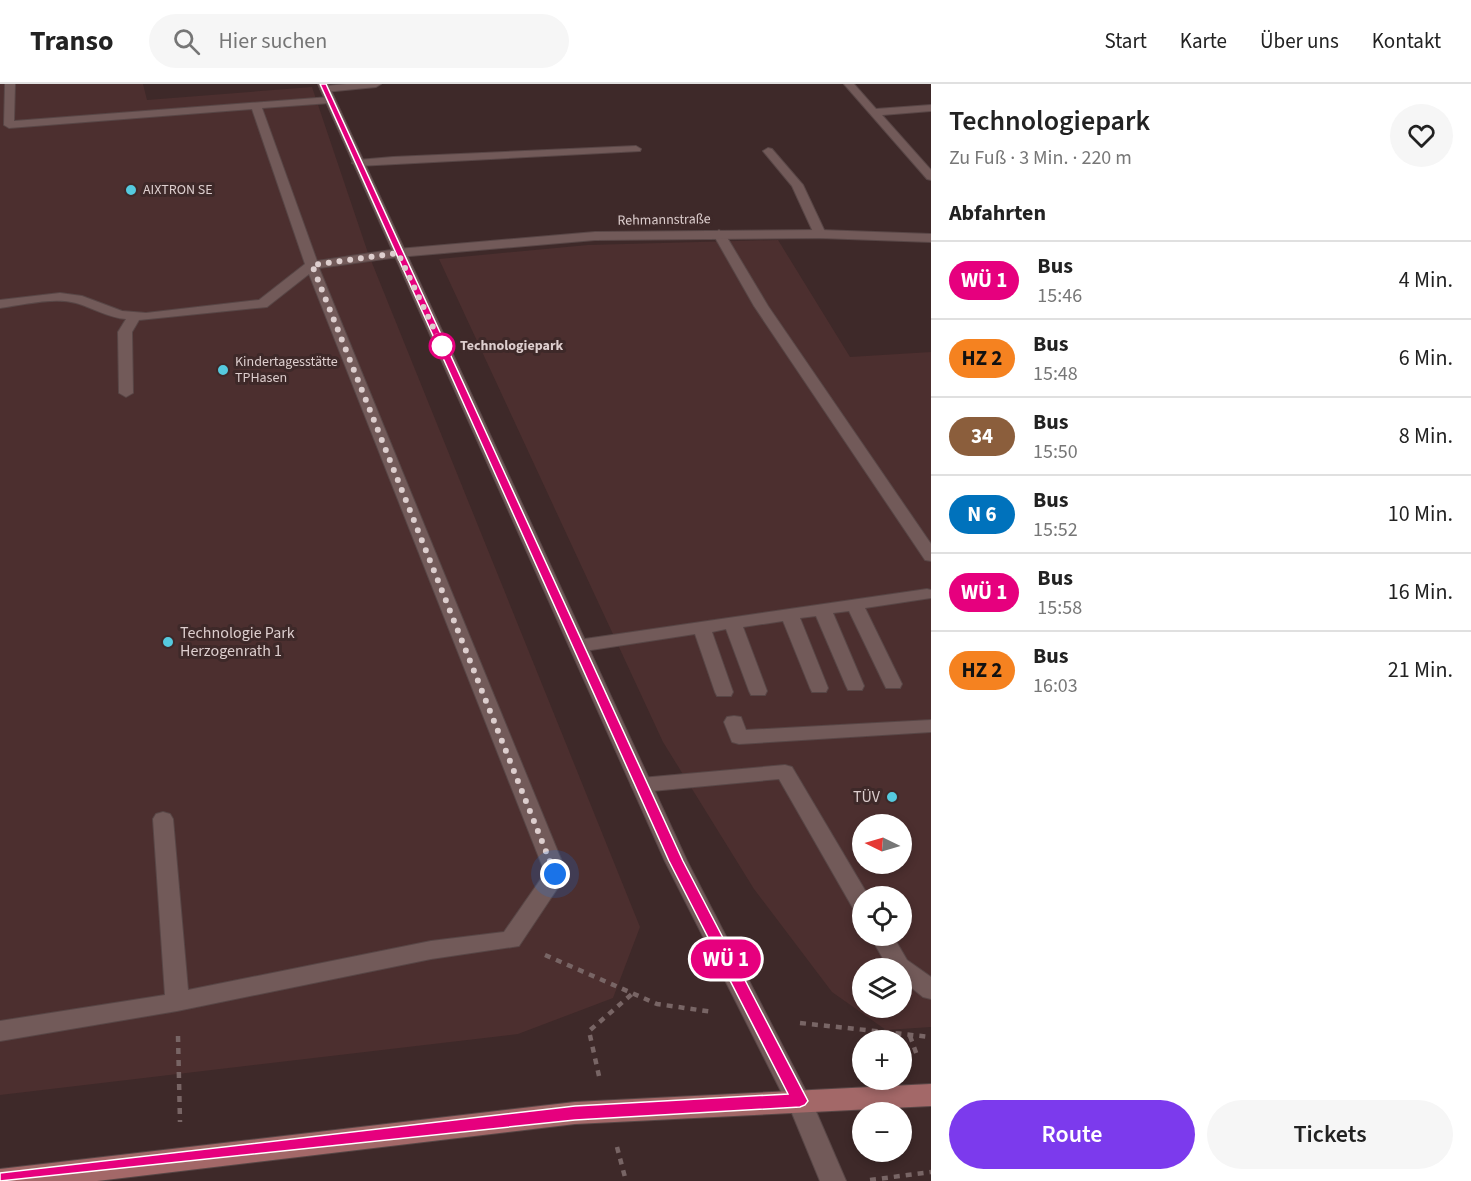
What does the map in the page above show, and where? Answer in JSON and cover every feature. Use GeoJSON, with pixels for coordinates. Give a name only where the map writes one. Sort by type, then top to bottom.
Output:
{"type":"FeatureCollection","features":[{"type":"Feature","properties":{"kind":"main road"},"geometry":{"type":"LineString","coordinates":[[0,1181],[575,1113],[931,1095]]}},
{"type":"Feature","properties":{"kind":"street"},"geometry":{"type":"LineString","coordinates":[[10,84],[9,125],[256,106],[326,91],[376,84]]}},
{"type":"Feature","properties":{"kind":"street"},"geometry":{"type":"LineString","coordinates":[[849,84],[931,177]]}},
{"type":"Feature","properties":{"kind":"street"},"geometry":{"type":"LineString","coordinates":[[326,91],[676,861],[800,1101],[833,1181]]}},
{"type":"Feature","properties":{"kind":"street"},"geometry":{"type":"LineString","coordinates":[[84,105],[86,119]]}},
{"type":"Feature","properties":{"kind":"street"},"geometry":{"type":"LineString","coordinates":[[0,1031],[177,1002],[430,950],[512,940],[555,874],[312,265],[256,106]]}},
{"type":"Feature","properties":{"kind":"street"},"geometry":{"type":"LineString","coordinates":[[874,112],[931,108]]}},
{"type":"Feature","properties":{"kind":"street"},"geometry":{"type":"LineString","coordinates":[[358,163],[464,155],[556,154],[636,149]]}},
{"type":"Feature","properties":{"kind":"street"},"geometry":{"type":"LineString","coordinates":[[768,151],[797,185],[820,234]]}},
{"type":"Feature","properties":{"kind":"street"},"geometry":{"type":"LineString","coordinates":[[719,234],[761,306],[931,556]]}},
{"type":"Feature","properties":{"kind":"street","name":"Rehmannstraße"},"geometry":{"type":"LineString","coordinates":[[312,265],[398,253],[595,236],[820,234],[931,238]]}},
{"type":"Feature","properties":{"kind":"street"},"geometry":{"type":"LineString","coordinates":[[0,304],[68,298],[77,299],[120,315],[135,316],[262,304],[278,294],[312,265]]}},
{"type":"Feature","properties":{"kind":"street"},"geometry":{"type":"LineString","coordinates":[[126,393],[124,332],[135,316]]}},
{"type":"Feature","properties":{"kind":"street"},"geometry":{"type":"LineString","coordinates":[[579,646],[930,594]]}},
{"type":"Feature","properties":{"kind":"street"},"geometry":{"type":"LineString","coordinates":[[855,604],[893,684]]}},
{"type":"Feature","properties":{"kind":"street"},"geometry":{"type":"LineString","coordinates":[[822,609],[855,686]]}},
{"type":"Feature","properties":{"kind":"street"},"geometry":{"type":"LineString","coordinates":[[789,614],[819,688]]}},
{"type":"Feature","properties":{"kind":"street"},"geometry":{"type":"LineString","coordinates":[[734,623],[758,691]]}},
{"type":"Feature","properties":{"kind":"street"},"geometry":{"type":"LineString","coordinates":[[702,628],[724,692]]}},
{"type":"Feature","properties":{"kind":"street"},"geometry":{"type":"LineString","coordinates":[[734,722],[739,737],[771,728],[871,722],[917,722]]}},
{"type":"Feature","properties":{"kind":"street"},"geometry":{"type":"LineString","coordinates":[[641,785],[785,772],[852,887]]}},
{"type":"Feature","properties":{"kind":"street"},"geometry":{"type":"LineString","coordinates":[[163,819],[177,1002]]}},
{"type":"Feature","properties":{"kind":"street"},"geometry":{"type":"LineString","coordinates":[[887,946],[899,966],[931,990]]}},
{"type":"Feature","properties":{"kind":"path"},"geometry":{"type":"LineString","coordinates":[[512,940],[657,1004]]}},
{"type":"Feature","properties":{"kind":"path"},"geometry":{"type":"LineString","coordinates":[[177,1002],[180,1159]]}},
{"type":"Feature","properties":{"kind":"path"},"geometry":{"type":"LineString","coordinates":[[863,1181],[931,1172]]}},
{"type":"Feature","properties":{"kind":"shaded area"},"geometry":{"type":"Polygon","coordinates":[[[0,84],[143,84],[147,100],[312,87],[368,253],[640,927],[613,998],[518,1034],[0,1095],[0,84]]]}},
{"type":"Feature","properties":{"kind":"shaded area"},"geometry":{"type":"Polygon","coordinates":[[[778,240],[850,357],[931,352],[931,1027],[886,1030],[869,1018],[912,1018],[912,958],[852,958],[852,1006],[832,992],[754,889],[663,742],[439,259],[588,245],[778,240]]]}},
{"type":"Feature","properties":{"kind":"bus line"},"geometry":{"type":"LineString","coordinates":[[0,1181],[575,1113],[800,1101],[676,861],[323,84]]}},
{"type":"Feature","properties":{"kind":"place","name":"AIXTRON SE"},"geometry":{"type":"Point","coordinates":[131,190]}},
{"type":"Feature","properties":{"kind":"place","name":"Technologiepark"},"geometry":{"type":"Point","coordinates":[442,346]}},
{"type":"Feature","properties":{"kind":"place","name":"Kindertagesstätte TPHasen"},"geometry":{"type":"Point","coordinates":[223,370]}},
{"type":"Feature","properties":{"kind":"place","name":"Technologie Park Herzogenrath 1"},"geometry":{"type":"Point","coordinates":[168,642]}},
{"type":"Feature","properties":{"kind":"place","name":"TÜV"},"geometry":{"type":"Point","coordinates":[892,797]}},
{"type":"Feature","properties":{"kind":"route"},"geometry":{"type":"LineString","coordinates":[[442,346],[398,253],[312,265],[555,874]]}}]}
